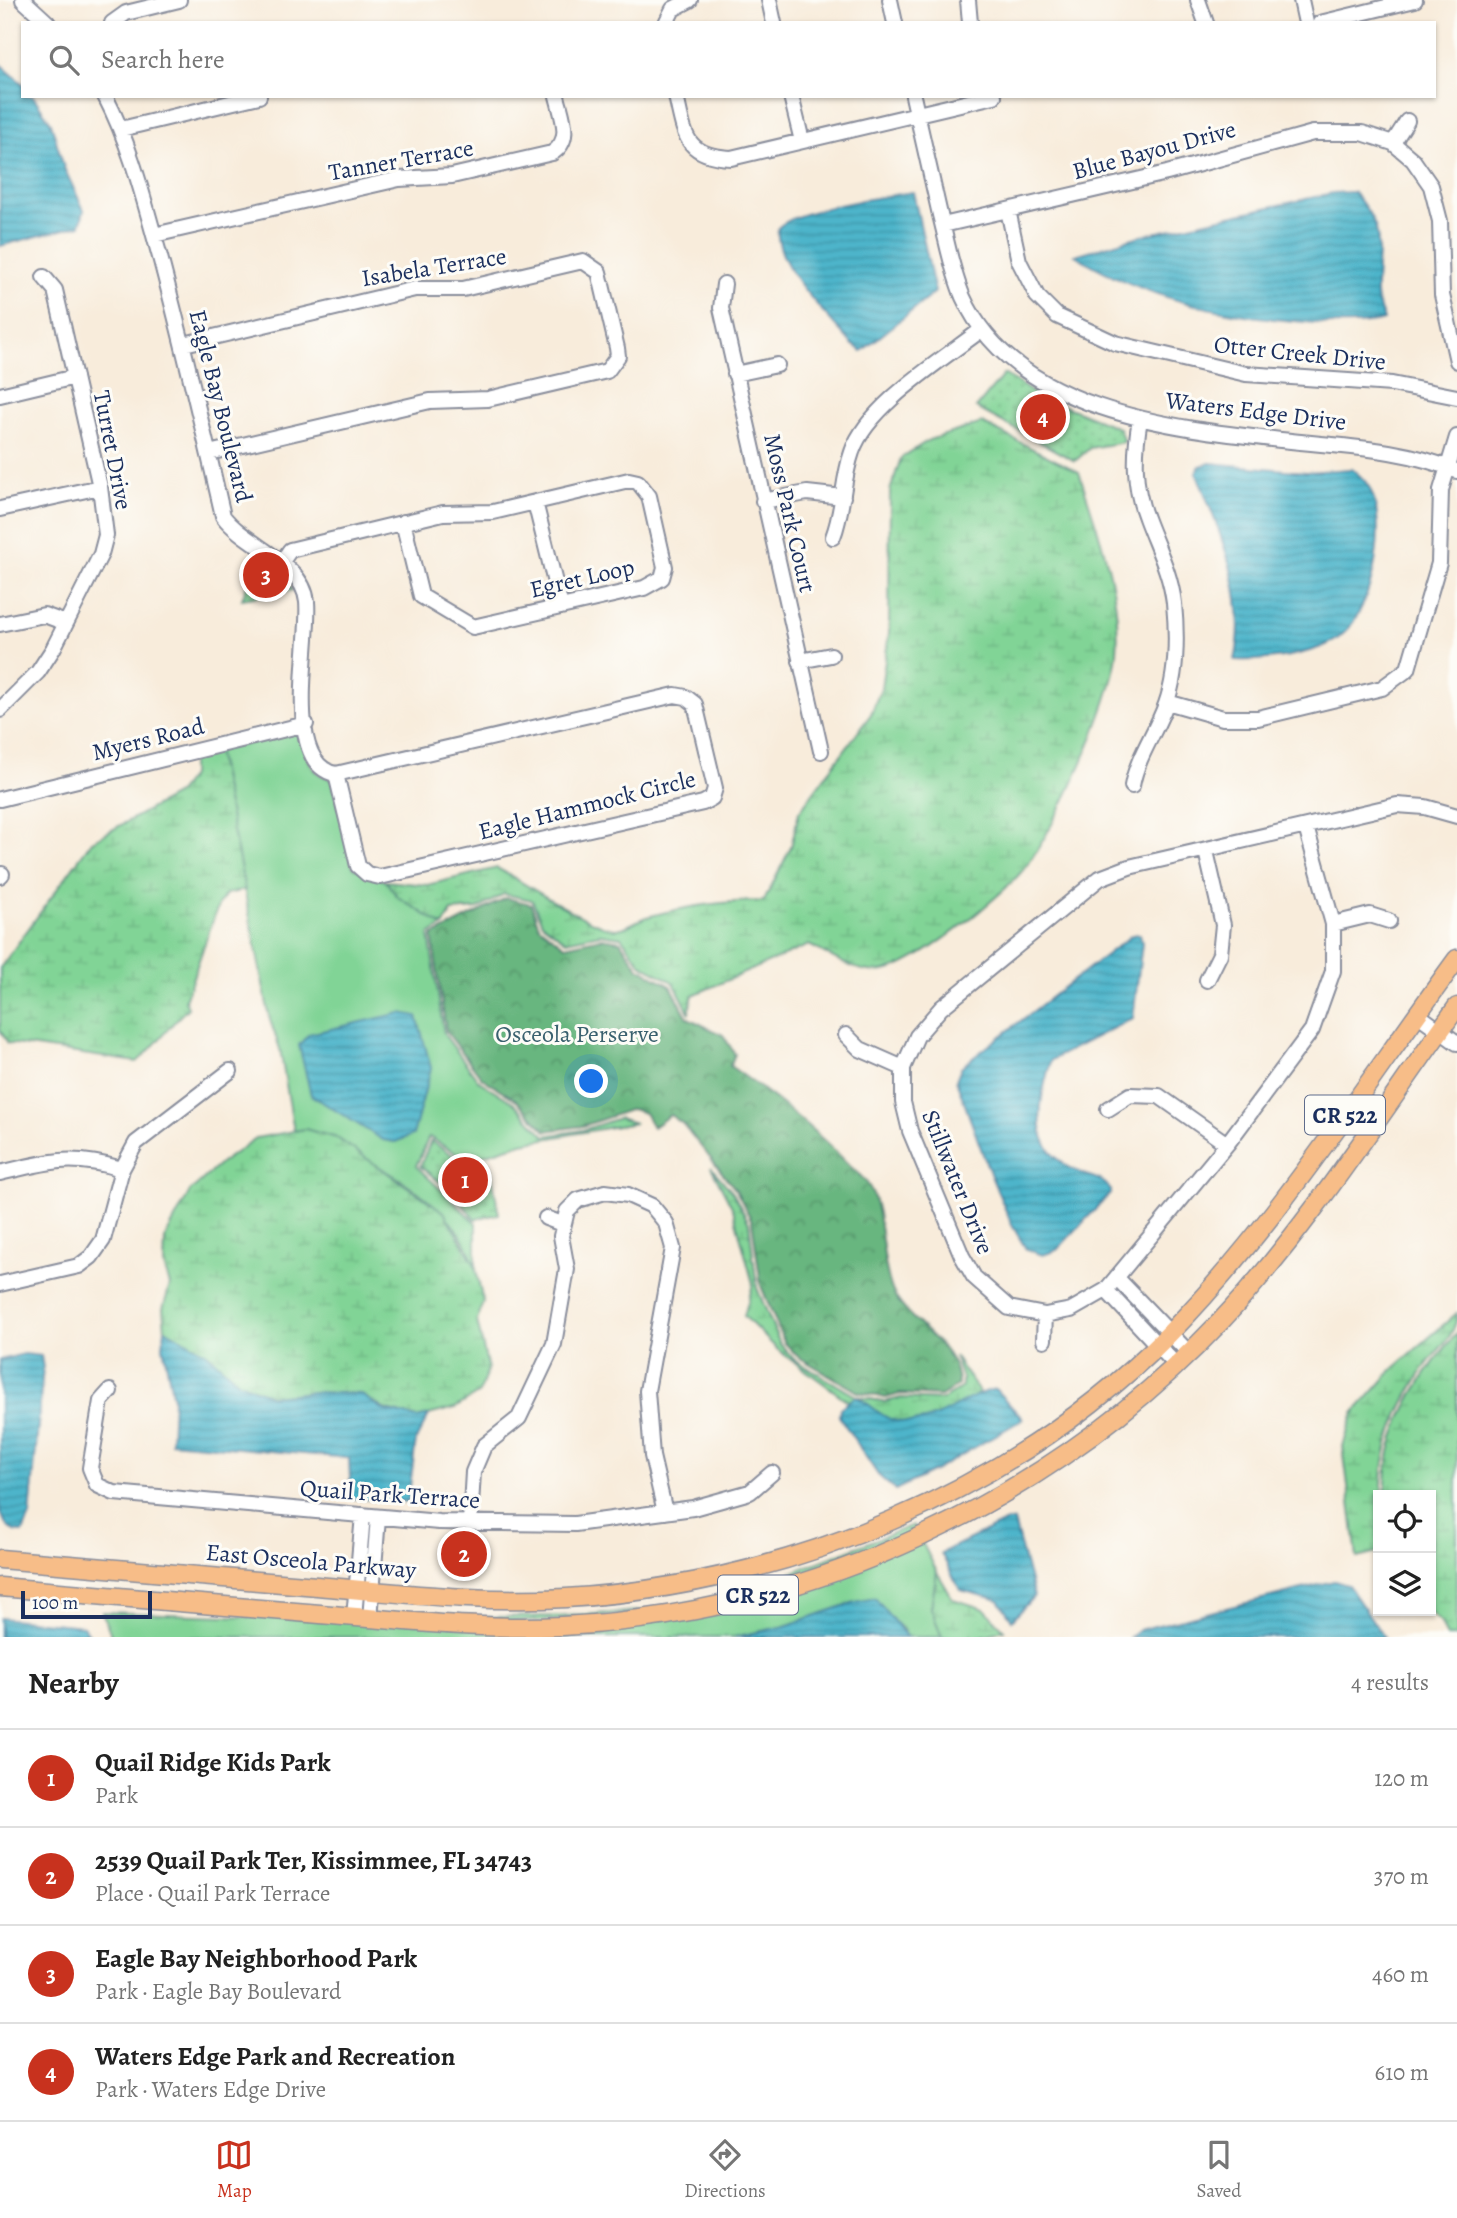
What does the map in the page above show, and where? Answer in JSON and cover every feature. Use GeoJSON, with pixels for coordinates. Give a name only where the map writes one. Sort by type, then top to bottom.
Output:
{"type":"FeatureCollection","features":[{"type":"Feature","properties":{"kind":"main road","name":"East Osceola Parkway"},"geometry":{"type":"LineString","coordinates":[[0,1559],[480,1599],[567,1598],[668,1586],[794,1556],[882,1524],[964,1484],[1058,1426],[1163,1339],[1256,1236],[1457,959]]}},
{"type":"Feature","properties":{"kind":"main road","name":"CR 522"},"geometry":{"type":"LineString","coordinates":[[0,1587],[362,1618],[507,1627],[607,1623],[733,1602],[811,1580],[896,1548],[1014,1488],[1114,1419],[1182,1359],[1221,1320],[1280,1251],[1457,1007]]}},
{"type":"Feature","properties":{"kind":"street"},"geometry":{"type":"LineString","coordinates":[[23,0],[46,21]]}},
{"type":"Feature","properties":{"kind":"street"},"geometry":{"type":"LineString","coordinates":[[115,21],[137,5],[180,0]]}},
{"type":"Feature","properties":{"kind":"street"},"geometry":{"type":"LineString","coordinates":[[667,21],[673,9],[690,0]]}},
{"type":"Feature","properties":{"kind":"street"},"geometry":{"type":"LineString","coordinates":[[769,0],[774,21]]}},
{"type":"Feature","properties":{"kind":"street"},"geometry":{"type":"LineString","coordinates":[[890,0],[895,21]]}},
{"type":"Feature","properties":{"kind":"street"},"geometry":{"type":"LineString","coordinates":[[968,0],[970,21]]}},
{"type":"Feature","properties":{"kind":"street"},"geometry":{"type":"LineString","coordinates":[[1198,0],[1205,21]]}},
{"type":"Feature","properties":{"kind":"street"},"geometry":{"type":"LineString","coordinates":[[1301,0],[1306,21]]}},
{"type":"Feature","properties":{"kind":"street"},"geometry":{"type":"LineString","coordinates":[[1328,21],[1407,1]]}},
{"type":"Feature","properties":{"kind":"street","name":"Eagle Bay Boulevard"},"geometry":{"type":"LineString","coordinates":[[106,98],[133,159],[184,344],[223,516],[234,531],[294,573],[307,600],[303,700],[306,724]]}},
{"type":"Feature","properties":{"kind":"street"},"geometry":{"type":"LineString","coordinates":[[121,129],[250,98]]}},
{"type":"Feature","properties":{"kind":"street","name":"Tanner Terrace"},"geometry":{"type":"LineString","coordinates":[[154,235],[399,178],[452,176],[552,153],[559,149],[565,137],[557,98]]}},
{"type":"Feature","properties":{"kind":"street"},"geometry":{"type":"LineString","coordinates":[[676,98],[684,132],[693,149],[710,157],[731,158],[985,98]]}},
{"type":"Feature","properties":{"kind":"street"},"geometry":{"type":"LineString","coordinates":[[791,98],[802,141]]}},
{"type":"Feature","properties":{"kind":"street","name":"Waters Edge Drive"},"geometry":{"type":"LineString","coordinates":[[913,98],[962,296],[981,330],[1015,365],[1056,388],[1140,419],[1189,430],[1389,450],[1452,469]]}},
{"type":"Feature","properties":{"kind":"street"},"geometry":{"type":"LineString","coordinates":[[1393,143],[1408,121]]}},
{"type":"Feature","properties":{"kind":"street","name":"Blue Bayou Drive"},"geometry":{"type":"LineString","coordinates":[[943,225],[1167,173],[1313,133],[1362,133],[1393,143],[1413,160],[1431,186],[1438,208],[1442,295],[1457,361]]}},
{"type":"Feature","properties":{"kind":"street","name":"Otter Creek Drive"},"geometry":{"type":"LineString","coordinates":[[1008,210],[1019,261],[1037,296],[1058,316],[1115,342],[1246,374],[1392,384],[1457,397]]}},
{"type":"Feature","properties":{"kind":"street","name":"Isabela Terrace"},"geometry":{"type":"LineString","coordinates":[[184,344],[415,289],[463,289],[583,261],[599,272],[617,348],[618,356],[607,370],[488,399],[430,401],[209,453]]}},
{"type":"Feature","properties":{"kind":"street","name":"Turret Drive"},"geometry":{"type":"LineString","coordinates":[[0,710],[38,672],[101,554],[106,535],[100,486],[55,290],[44,278]]}},
{"type":"Feature","properties":{"kind":"street","name":"Moss Park Court"},"geometry":{"type":"LineString","coordinates":[[724,284],[721,308],[821,751]]}},
{"type":"Feature","properties":{"kind":"street"},"geometry":{"type":"LineString","coordinates":[[833,537],[841,517],[852,452],[869,420],[981,330]]}},
{"type":"Feature","properties":{"kind":"street"},"geometry":{"type":"LineString","coordinates":[[735,374],[777,365]]}},
{"type":"Feature","properties":{"kind":"street","name":"Turret Drive"},"geometry":{"type":"LineString","coordinates":[[0,395],[75,377]]}},
{"type":"Feature","properties":{"kind":"street"},"geometry":{"type":"LineString","coordinates":[[1132,786],[1135,767],[1146,750],[1167,702],[1175,651],[1174,603],[1164,556],[1145,517],[1136,479],[1135,450],[1140,419]]}},
{"type":"Feature","properties":{"kind":"street"},"geometry":{"type":"LineString","coordinates":[[1167,702],[1223,718],[1258,718],[1382,688],[1408,669],[1438,563],[1441,490],[1452,469],[1457,436]]}},
{"type":"Feature","properties":{"kind":"street","name":"Egret Loop"},"geometry":{"type":"LineString","coordinates":[[281,563],[290,550],[403,522],[443,513],[493,512],[629,480],[638,482],[649,496],[665,567],[662,578],[644,588],[473,627],[421,596],[403,522]]}},
{"type":"Feature","properties":{"kind":"street"},"geometry":{"type":"LineString","coordinates":[[0,509],[100,486]]}},
{"type":"Feature","properties":{"kind":"street"},"geometry":{"type":"LineString","coordinates":[[763,501],[807,494],[843,497]]}},
{"type":"Feature","properties":{"kind":"street"},"geometry":{"type":"LineString","coordinates":[[535,502],[561,607]]}},
{"type":"Feature","properties":{"kind":"street"},"geometry":{"type":"LineString","coordinates":[[0,624],[44,615],[66,623]]}},
{"type":"Feature","properties":{"kind":"street"},"geometry":{"type":"LineString","coordinates":[[800,661],[831,655]]}},
{"type":"Feature","properties":{"kind":"street","name":"Eagle Hammock Circle"},"geometry":{"type":"LineString","coordinates":[[675,695],[686,697],[695,704],[715,788],[712,798],[703,803],[380,877],[367,874],[358,866],[336,775],[675,695]]}},
{"type":"Feature","properties":{"kind":"street"},"geometry":{"type":"LineString","coordinates":[[306,724],[309,751],[315,765],[336,775]]}},
{"type":"Feature","properties":{"kind":"street","name":"Myers Road"},"geometry":{"type":"LineString","coordinates":[[0,799],[306,724]]}},
{"type":"Feature","properties":{"kind":"street","name":"Stillwater Drive"},"geometry":{"type":"LineString","coordinates":[[1306,827],[1333,924],[1333,971],[1312,1030],[1227,1144],[1106,1290],[1071,1310],[1045,1315],[1009,1307],[974,1276],[910,1131],[903,1102],[903,1068],[917,1036],[941,1008],[1100,878],[1129,867],[1397,805],[1425,807],[1457,816]]}},
{"type":"Feature","properties":{"kind":"street"},"geometry":{"type":"LineString","coordinates":[[1206,850],[1223,925],[1220,954],[1207,980]]}},
{"type":"Feature","properties":{"kind":"street"},"geometry":{"type":"LineString","coordinates":[[1333,924],[1370,915],[1389,921]]}},
{"type":"Feature","properties":{"kind":"street"},"geometry":{"type":"LineString","coordinates":[[1417,1014],[1457,1042]]}},
{"type":"Feature","properties":{"kind":"street"},"geometry":{"type":"LineString","coordinates":[[846,1035],[860,1049],[903,1068]]}},
{"type":"Feature","properties":{"kind":"street"},"geometry":{"type":"LineString","coordinates":[[0,1284],[79,1266],[91,1257],[103,1240],[122,1169],[136,1143],[230,1071]]}},
{"type":"Feature","properties":{"kind":"street"},"geometry":{"type":"LineString","coordinates":[[1108,1109],[1130,1095],[1159,1096],[1227,1144]]}},
{"type":"Feature","properties":{"kind":"street"},"geometry":{"type":"LineString","coordinates":[[0,1173],[61,1159],[88,1159],[122,1169]]}},
{"type":"Feature","properties":{"kind":"street"},"geometry":{"type":"LineString","coordinates":[[470,1523],[473,1472],[484,1446],[519,1418],[554,1344],[567,1269],[562,1224],[567,1211],[578,1200],[605,1192],[628,1195],[652,1206],[666,1223],[673,1248],[647,1391],[650,1443],[665,1512]]}},
{"type":"Feature","properties":{"kind":"street"},"geometry":{"type":"LineString","coordinates":[[546,1218],[562,1224]]}},
{"type":"Feature","properties":{"kind":"street"},"geometry":{"type":"LineString","coordinates":[[1116,1278],[1163,1339]]}},
{"type":"Feature","properties":{"kind":"street"},"geometry":{"type":"LineString","coordinates":[[1106,1290],[1182,1359]]}},
{"type":"Feature","properties":{"kind":"street"},"geometry":{"type":"LineString","coordinates":[[1044,1340],[1045,1315]]}},
{"type":"Feature","properties":{"kind":"street","name":"Quail Park Terrace"},"geometry":{"type":"LineString","coordinates":[[110,1391],[101,1401],[90,1468],[97,1485],[114,1493],[378,1517],[470,1523],[575,1524],[665,1512],[750,1492],[772,1473]]}},
{"type":"Feature","properties":{"kind":"street"},"geometry":{"type":"LineString","coordinates":[[362,1618],[363,1515]]}},
{"type":"Feature","properties":{"kind":"street"},"geometry":{"type":"LineString","coordinates":[[364,1590],[378,1517]]}},
{"type":"Feature","properties":{"kind":"green space"},"geometry":{"type":"Polygon","coordinates":[[[1004,374],[1037,395],[1119,428],[1124,442],[1090,448],[1075,461],[976,408],[1004,374]]]}},
{"type":"Feature","properties":{"kind":"green space"},"geometry":{"type":"Polygon","coordinates":[[[982,423],[1079,472],[1107,560],[1118,629],[1117,652],[1106,701],[1066,797],[1023,870],[978,913],[936,944],[898,967],[883,971],[864,970],[845,964],[809,945],[693,995],[689,1012],[674,983],[641,964],[621,937],[600,934],[566,941],[542,923],[532,900],[504,894],[478,909],[452,911],[443,926],[398,897],[386,881],[427,885],[497,868],[576,914],[617,929],[647,917],[676,910],[720,903],[764,901],[791,847],[799,812],[871,714],[881,688],[889,634],[890,491],[901,458],[929,440],[982,423]]]}},
{"type":"Feature","properties":{"kind":"green space"},"geometry":{"type":"Polygon","coordinates":[[[257,558],[276,570],[293,590],[242,599],[257,558]]]}},
{"type":"Feature","properties":{"kind":"green space"},"geometry":{"type":"Polygon","coordinates":[[[302,730],[309,761],[318,772],[332,779],[353,867],[386,881],[398,897],[443,926],[429,935],[444,1034],[479,1081],[514,1103],[545,1136],[583,1130],[619,1118],[635,1123],[522,1143],[467,1160],[429,1137],[416,1166],[476,1223],[476,1269],[465,1243],[449,1220],[406,1183],[305,1129],[294,1131],[280,1049],[270,1020],[217,751],[302,730]]]}},
{"type":"Feature","properties":{"kind":"green space"},"geometry":{"type":"Polygon","coordinates":[[[217,751],[245,890],[226,894],[218,906],[185,1000],[188,1008],[137,1062],[8,1043],[0,1030],[0,968],[92,841],[177,794],[191,776],[191,758],[217,751]]]}},
{"type":"Feature","properties":{"kind":"green space","name":"Osceola Perserve"},"geometry":{"type":"Polygon","coordinates":[[[506,898],[531,904],[539,926],[565,946],[601,938],[620,941],[639,968],[671,986],[688,1018],[723,1035],[735,1054],[730,1066],[806,1124],[863,1178],[874,1198],[886,1268],[893,1292],[900,1304],[950,1358],[958,1385],[941,1396],[900,1394],[886,1398],[858,1392],[797,1356],[784,1342],[761,1286],[752,1221],[736,1190],[683,1124],[670,1115],[653,1127],[645,1113],[632,1109],[583,1126],[546,1131],[516,1100],[482,1078],[446,1031],[432,936],[506,898]]]}},
{"type":"Feature","properties":{"kind":"green space"},"geometry":{"type":"Polygon","coordinates":[[[305,1129],[337,1138],[444,1212],[475,1265],[483,1302],[477,1321],[488,1369],[479,1393],[455,1408],[417,1418],[384,1409],[360,1394],[314,1392],[271,1396],[239,1382],[207,1353],[165,1329],[163,1309],[170,1285],[164,1266],[165,1238],[190,1191],[221,1163],[256,1138],[305,1129]]]}},
{"type":"Feature","properties":{"kind":"green space"},"geometry":{"type":"Polygon","coordinates":[[[431,1141],[472,1168],[490,1165],[499,1214],[475,1219],[453,1193],[420,1166],[431,1141]]]}},
{"type":"Feature","properties":{"kind":"green space"},"geometry":{"type":"Polygon","coordinates":[[[711,1167],[733,1193],[749,1223],[757,1288],[780,1344],[795,1360],[856,1396],[885,1402],[901,1398],[942,1400],[962,1387],[962,1378],[954,1356],[980,1393],[933,1418],[895,1421],[878,1414],[859,1398],[855,1397],[849,1402],[778,1350],[744,1316],[753,1284],[733,1209],[711,1167]]]}},
{"type":"Feature","properties":{"kind":"green space"},"geometry":{"type":"Polygon","coordinates":[[[1457,1313],[1450,1335],[1430,1360],[1399,1412],[1384,1461],[1382,1490],[1373,1490],[1373,1554],[1357,1558],[1343,1446],[1354,1413],[1393,1369],[1457,1313]]]}},
{"type":"Feature","properties":{"kind":"green space"},"geometry":{"type":"Polygon","coordinates":[[[1457,1333],[1457,1637],[1447,1637],[1441,1623],[1434,1616],[1436,1490],[1386,1490],[1390,1450],[1397,1429],[1417,1388],[1457,1333]]]}},
{"type":"Feature","properties":{"kind":"green space"},"geometry":{"type":"Polygon","coordinates":[[[913,1525],[917,1533],[796,1579],[734,1595],[655,1610],[747,1590],[913,1525]]]}},
{"type":"Feature","properties":{"kind":"green space"},"geometry":{"type":"Polygon","coordinates":[[[922,1542],[937,1572],[931,1608],[942,1637],[907,1637],[902,1628],[855,1602],[785,1626],[735,1637],[112,1637],[102,1612],[607,1628],[922,1542]]]}},
{"type":"Feature","properties":{"kind":"green space"},"geometry":{"type":"Polygon","coordinates":[[[937,1572],[953,1599],[985,1609],[1004,1630],[980,1637],[942,1637],[931,1608],[937,1572]]]}},
{"type":"Feature","properties":{"kind":"green space"},"geometry":{"type":"Polygon","coordinates":[[[655,1610],[545,1621],[416,1618],[564,1616],[655,1610]]]}},
{"type":"Feature","properties":{"kind":"water"},"geometry":{"type":"Polygon","coordinates":[[[0,64],[21,82],[21,98],[34,98],[51,123],[64,168],[84,210],[80,225],[0,246],[0,64]]]}},
{"type":"Feature","properties":{"kind":"water"},"geometry":{"type":"Polygon","coordinates":[[[913,192],[935,292],[862,351],[852,344],[793,274],[779,243],[778,228],[787,221],[821,209],[913,192]]]}},
{"type":"Feature","properties":{"kind":"water"},"geometry":{"type":"Polygon","coordinates":[[[1353,192],[1365,206],[1376,230],[1376,297],[1384,320],[1351,324],[1316,323],[1236,314],[1153,292],[1100,270],[1075,255],[1140,236],[1333,193],[1353,192]]]}},
{"type":"Feature","properties":{"kind":"water"},"geometry":{"type":"Polygon","coordinates":[[[1210,463],[1306,472],[1352,469],[1366,483],[1375,505],[1378,525],[1373,571],[1358,614],[1347,630],[1334,641],[1286,656],[1235,660],[1239,637],[1235,589],[1222,540],[1196,472],[1200,466],[1210,463]]]}},
{"type":"Feature","properties":{"kind":"water"},"geometry":{"type":"Polygon","coordinates":[[[1140,934],[1142,943],[1133,1018],[1051,1060],[1040,1112],[1045,1142],[1054,1155],[1067,1166],[1101,1181],[1111,1193],[1057,1250],[1043,1255],[1026,1249],[1012,1225],[956,1080],[961,1067],[1132,935],[1140,934]]]}},
{"type":"Feature","properties":{"kind":"water"},"geometry":{"type":"Polygon","coordinates":[[[401,1013],[417,1016],[431,1068],[413,1135],[395,1142],[383,1140],[311,1095],[299,1045],[309,1034],[401,1013]]]}},
{"type":"Feature","properties":{"kind":"water"},"geometry":{"type":"Polygon","coordinates":[[[165,1329],[207,1353],[239,1382],[271,1396],[314,1392],[360,1394],[384,1410],[417,1418],[429,1415],[416,1440],[408,1502],[351,1498],[349,1458],[171,1442],[173,1399],[163,1346],[165,1329]]]}},
{"type":"Feature","properties":{"kind":"water"},"geometry":{"type":"Polygon","coordinates":[[[24,1354],[41,1356],[43,1368],[30,1516],[23,1532],[13,1531],[7,1526],[0,1510],[0,1360],[24,1354]]]}},
{"type":"Feature","properties":{"kind":"water"},"geometry":{"type":"Polygon","coordinates":[[[995,1389],[1023,1419],[936,1470],[895,1490],[878,1475],[839,1416],[840,1408],[855,1397],[887,1418],[916,1422],[939,1415],[995,1389]]]}},
{"type":"Feature","properties":{"kind":"water"},"geometry":{"type":"Polygon","coordinates":[[[1007,1521],[1014,1522],[1034,1596],[1012,1620],[999,1600],[960,1590],[941,1553],[1007,1521]]]}},
{"type":"Feature","properties":{"kind":"water"},"geometry":{"type":"Polygon","coordinates":[[[1334,1581],[1348,1585],[1384,1637],[1130,1637],[1139,1630],[1334,1581]]]}},
{"type":"Feature","properties":{"kind":"water"},"geometry":{"type":"Polygon","coordinates":[[[875,1598],[907,1637],[735,1637],[785,1626],[855,1602],[875,1598]]]}},
{"type":"Feature","properties":{"kind":"water"},"geometry":{"type":"Polygon","coordinates":[[[0,1618],[83,1626],[91,1637],[0,1637],[0,1618]]]}},
{"type":"Feature","properties":{"kind":"place","name":"Waters Edge Park and Recreation"},"geometry":{"type":"Point","coordinates":[1043,417]}},
{"type":"Feature","properties":{"kind":"place","name":"Eagle Bay Neighborhood Park"},"geometry":{"type":"Point","coordinates":[266,575]}},
{"type":"Feature","properties":{"kind":"place","name":"Quail Ridge Kids Park"},"geometry":{"type":"Point","coordinates":[465,1180]}},
{"type":"Feature","properties":{"kind":"place","name":"2539 Quail Park Ter, Kissimmee, FL 34743"},"geometry":{"type":"Point","coordinates":[464,1554]}}]}
